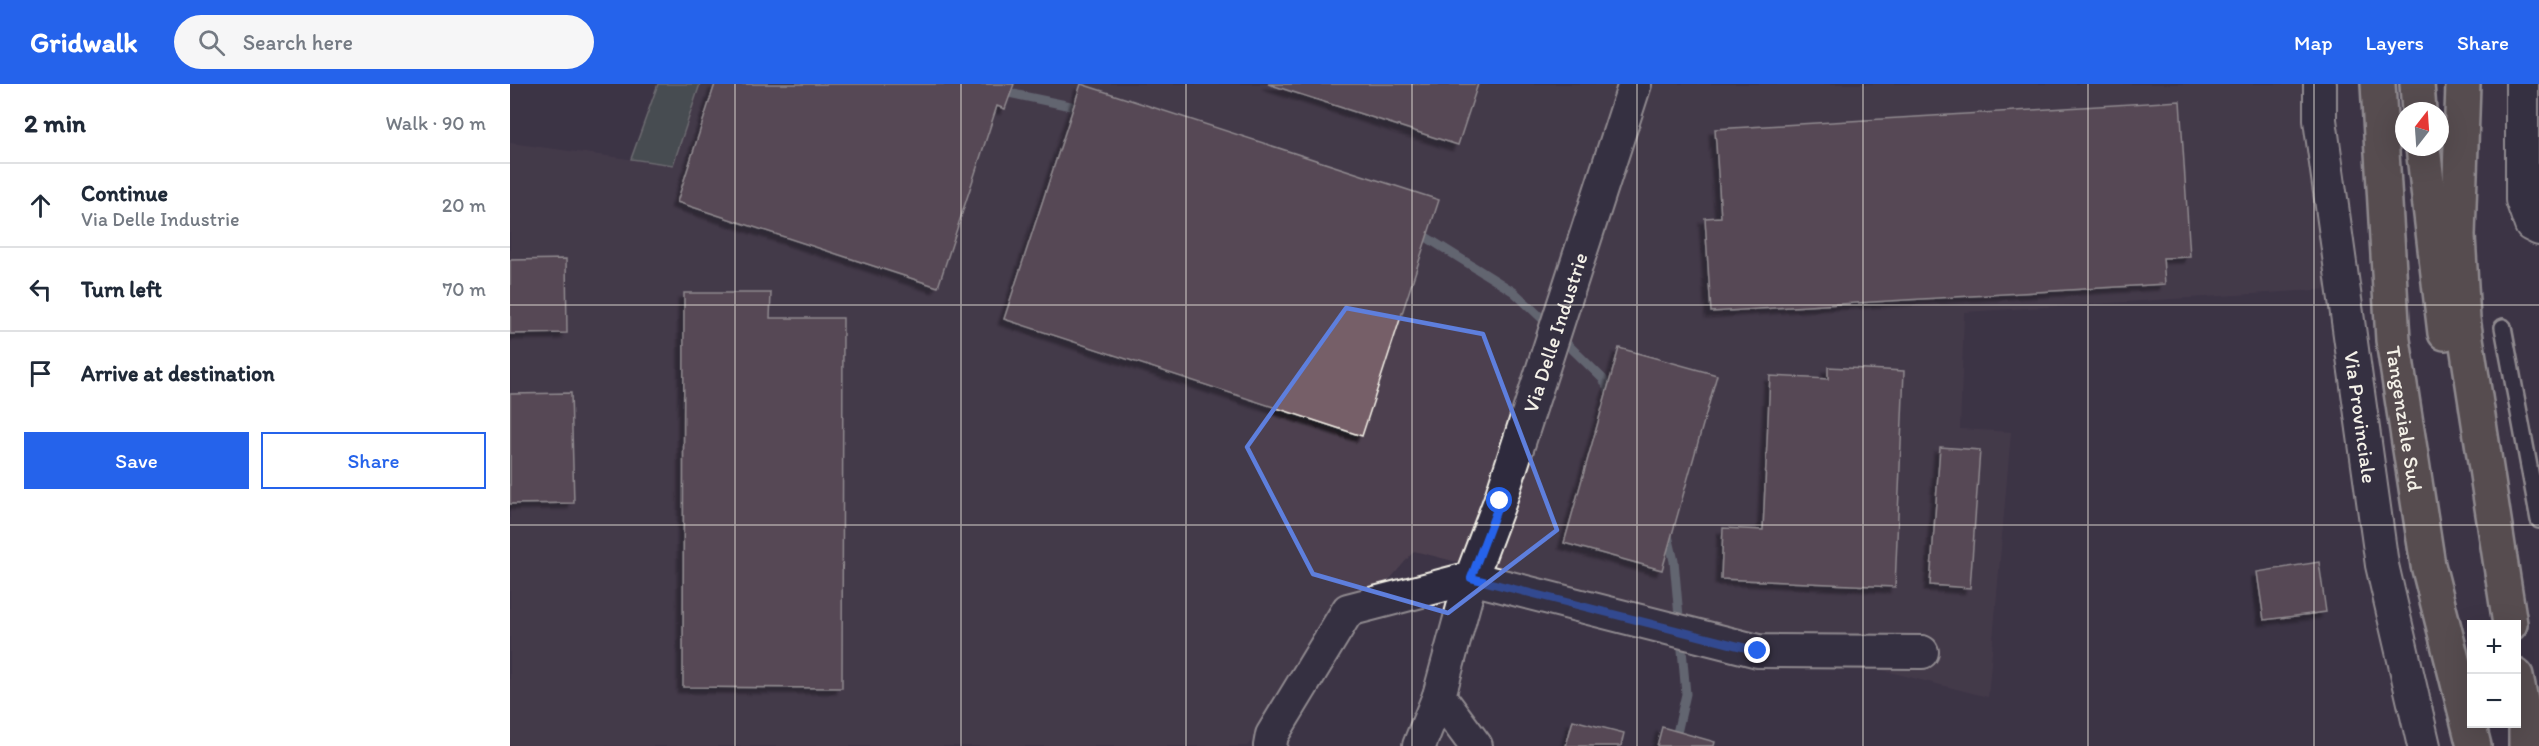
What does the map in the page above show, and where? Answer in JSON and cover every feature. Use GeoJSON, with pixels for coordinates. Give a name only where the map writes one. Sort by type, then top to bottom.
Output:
{"type":"FeatureCollection","features":[{"type":"Feature","properties":{"kind":"highway","name":"Tangenziale Sud"},"geometry":{"type":"LineString","coordinates":[[2378,84],[2393,340],[2428,565],[2474,746]]}},
{"type":"Feature","properties":{"kind":"highway"},"geometry":{"type":"LineString","coordinates":[[2417,84],[2418,102]]}},
{"type":"Feature","properties":{"kind":"highway"},"geometry":{"type":"LineString","coordinates":[[2463,84],[2458,236],[2463,319],[2509,620]]}},
{"type":"Feature","properties":{"kind":"highway"},"geometry":{"type":"LineString","coordinates":[[2424,156],[2440,302],[2478,554],[2492,620]]}},
{"type":"Feature","properties":{"kind":"highway"},"geometry":{"type":"LineString","coordinates":[[2521,698],[2526,725],[2526,746]]}},
{"type":"Feature","properties":{"kind":"highway"},"geometry":{"type":"LineString","coordinates":[[2517,728],[2520,746]]}},
{"type":"Feature","properties":{"kind":"street","name":"Via Delle Industrie"},"geometry":{"type":"LineString","coordinates":[[1419,746],[1439,696],[1471,578],[1500,501],[1635,84]]}},
{"type":"Feature","properties":{"kind":"street","name":"Via Provinciale"},"geometry":{"type":"LineString","coordinates":[[2320,84],[2320,120],[2382,566],[2424,746]]}},
{"type":"Feature","properties":{"kind":"street"},"geometry":{"type":"LineString","coordinates":[[2522,84],[2522,200],[2532,225],[2539,230]]}},
{"type":"Feature","properties":{"kind":"street"},"geometry":{"type":"LineString","coordinates":[[1270,746],[1272,735],[1348,610],[1471,578],[1758,651],[1922,652]]}},
{"type":"Feature","properties":{"kind":"street"},"geometry":{"type":"LineString","coordinates":[[1439,696],[1476,746]]}},
{"type":"Feature","properties":{"kind":"lane"},"geometry":{"type":"LineString","coordinates":[[2503,327],[2539,520]]}},
{"type":"Feature","properties":{"kind":"highlighted area"},"geometry":{"type":"Polygon","coordinates":[[[1346,308],[1483,334],[1557,530],[1448,613],[1313,574],[1247,447],[1346,308]]]}},
{"type":"Feature","properties":{"kind":"shaded area"},"geometry":{"type":"Polygon","coordinates":[[[700,84],[2307,84],[2331,289],[1964,312],[1960,429],[2011,432],[1988,697],[1414,551],[1247,746],[510,746],[510,143],[673,165],[700,84]]]}},
{"type":"Feature","properties":{"kind":"green space"},"geometry":{"type":"Polygon","coordinates":[[[658,84],[700,84],[673,165],[631,159],[658,84]]]}},
{"type":"Feature","properties":{"kind":"building"},"geometry":{"type":"Polygon","coordinates":[[[715,84],[1014,84],[1005,109],[997,106],[938,287],[677,202],[715,84]]]}},
{"type":"Feature","properties":{"kind":"building"},"geometry":{"type":"Polygon","coordinates":[[[1081,84],[1439,200],[1362,436],[1004,319],[1081,84]]]}},
{"type":"Feature","properties":{"kind":"building"},"geometry":{"type":"Polygon","coordinates":[[[1268,84],[1478,84],[1458,145],[1268,84]]]}},
{"type":"Feature","properties":{"kind":"building"},"geometry":{"type":"Polygon","coordinates":[[[2180,101],[2190,257],[2163,258],[2165,284],[1711,312],[1705,218],[1721,217],[1715,129],[2180,101]]]}},
{"type":"Feature","properties":{"kind":"building"},"geometry":{"type":"Polygon","coordinates":[[[566,259],[567,333],[510,334],[510,260],[566,259]]]}},
{"type":"Feature","properties":{"kind":"building"},"geometry":{"type":"Polygon","coordinates":[[[684,293],[771,293],[770,318],[843,318],[842,688],[683,687],[684,293]]]}},
{"type":"Feature","properties":{"kind":"building"},"geometry":{"type":"Polygon","coordinates":[[[1619,348],[1717,375],[1662,570],[1564,543],[1619,348]]]}},
{"type":"Feature","properties":{"kind":"building"},"geometry":{"type":"Polygon","coordinates":[[[1828,367],[1904,371],[1895,587],[1721,579],[1723,528],[1763,530],[1770,376],[1828,379],[1828,367]]]}},
{"type":"Feature","properties":{"kind":"building"},"geometry":{"type":"Polygon","coordinates":[[[571,393],[574,503],[510,504],[510,394],[571,393]]]}},
{"type":"Feature","properties":{"kind":"building"},"geometry":{"type":"Polygon","coordinates":[[[1940,447],[1980,450],[1970,588],[1930,585],[1940,447]]]}},
{"type":"Feature","properties":{"kind":"building"},"geometry":{"type":"Polygon","coordinates":[[[2319,562],[2326,612],[2264,620],[2257,572],[2319,562]]]}},
{"type":"Feature","properties":{"kind":"building"},"geometry":{"type":"Polygon","coordinates":[[[1573,720],[1624,733],[1621,746],[1566,746],[1573,720]]]}},
{"type":"Feature","properties":{"kind":"building"},"geometry":{"type":"Polygon","coordinates":[[[1662,727],[1715,742],[1714,746],[1657,746],[1662,727]]]}},
{"type":"Feature","properties":{"kind":"waterway"},"geometry":{"type":"LineString","coordinates":[[999,91],[1085,109]]}},
{"type":"Feature","properties":{"kind":"waterway"},"geometry":{"type":"LineString","coordinates":[[1418,232],[1514,292],[1550,326]]}},
{"type":"Feature","properties":{"kind":"waterway"},"geometry":{"type":"LineString","coordinates":[[1559,336],[1603,379],[1613,398]]}},
{"type":"Feature","properties":{"kind":"waterway"},"geometry":{"type":"LineString","coordinates":[[1667,531],[1674,561],[1686,694],[1674,746]]}},
{"type":"Feature","properties":{"kind":"route"},"geometry":{"type":"LineString","coordinates":[[1500,501],[1471,578],[1758,651]]}}]}
